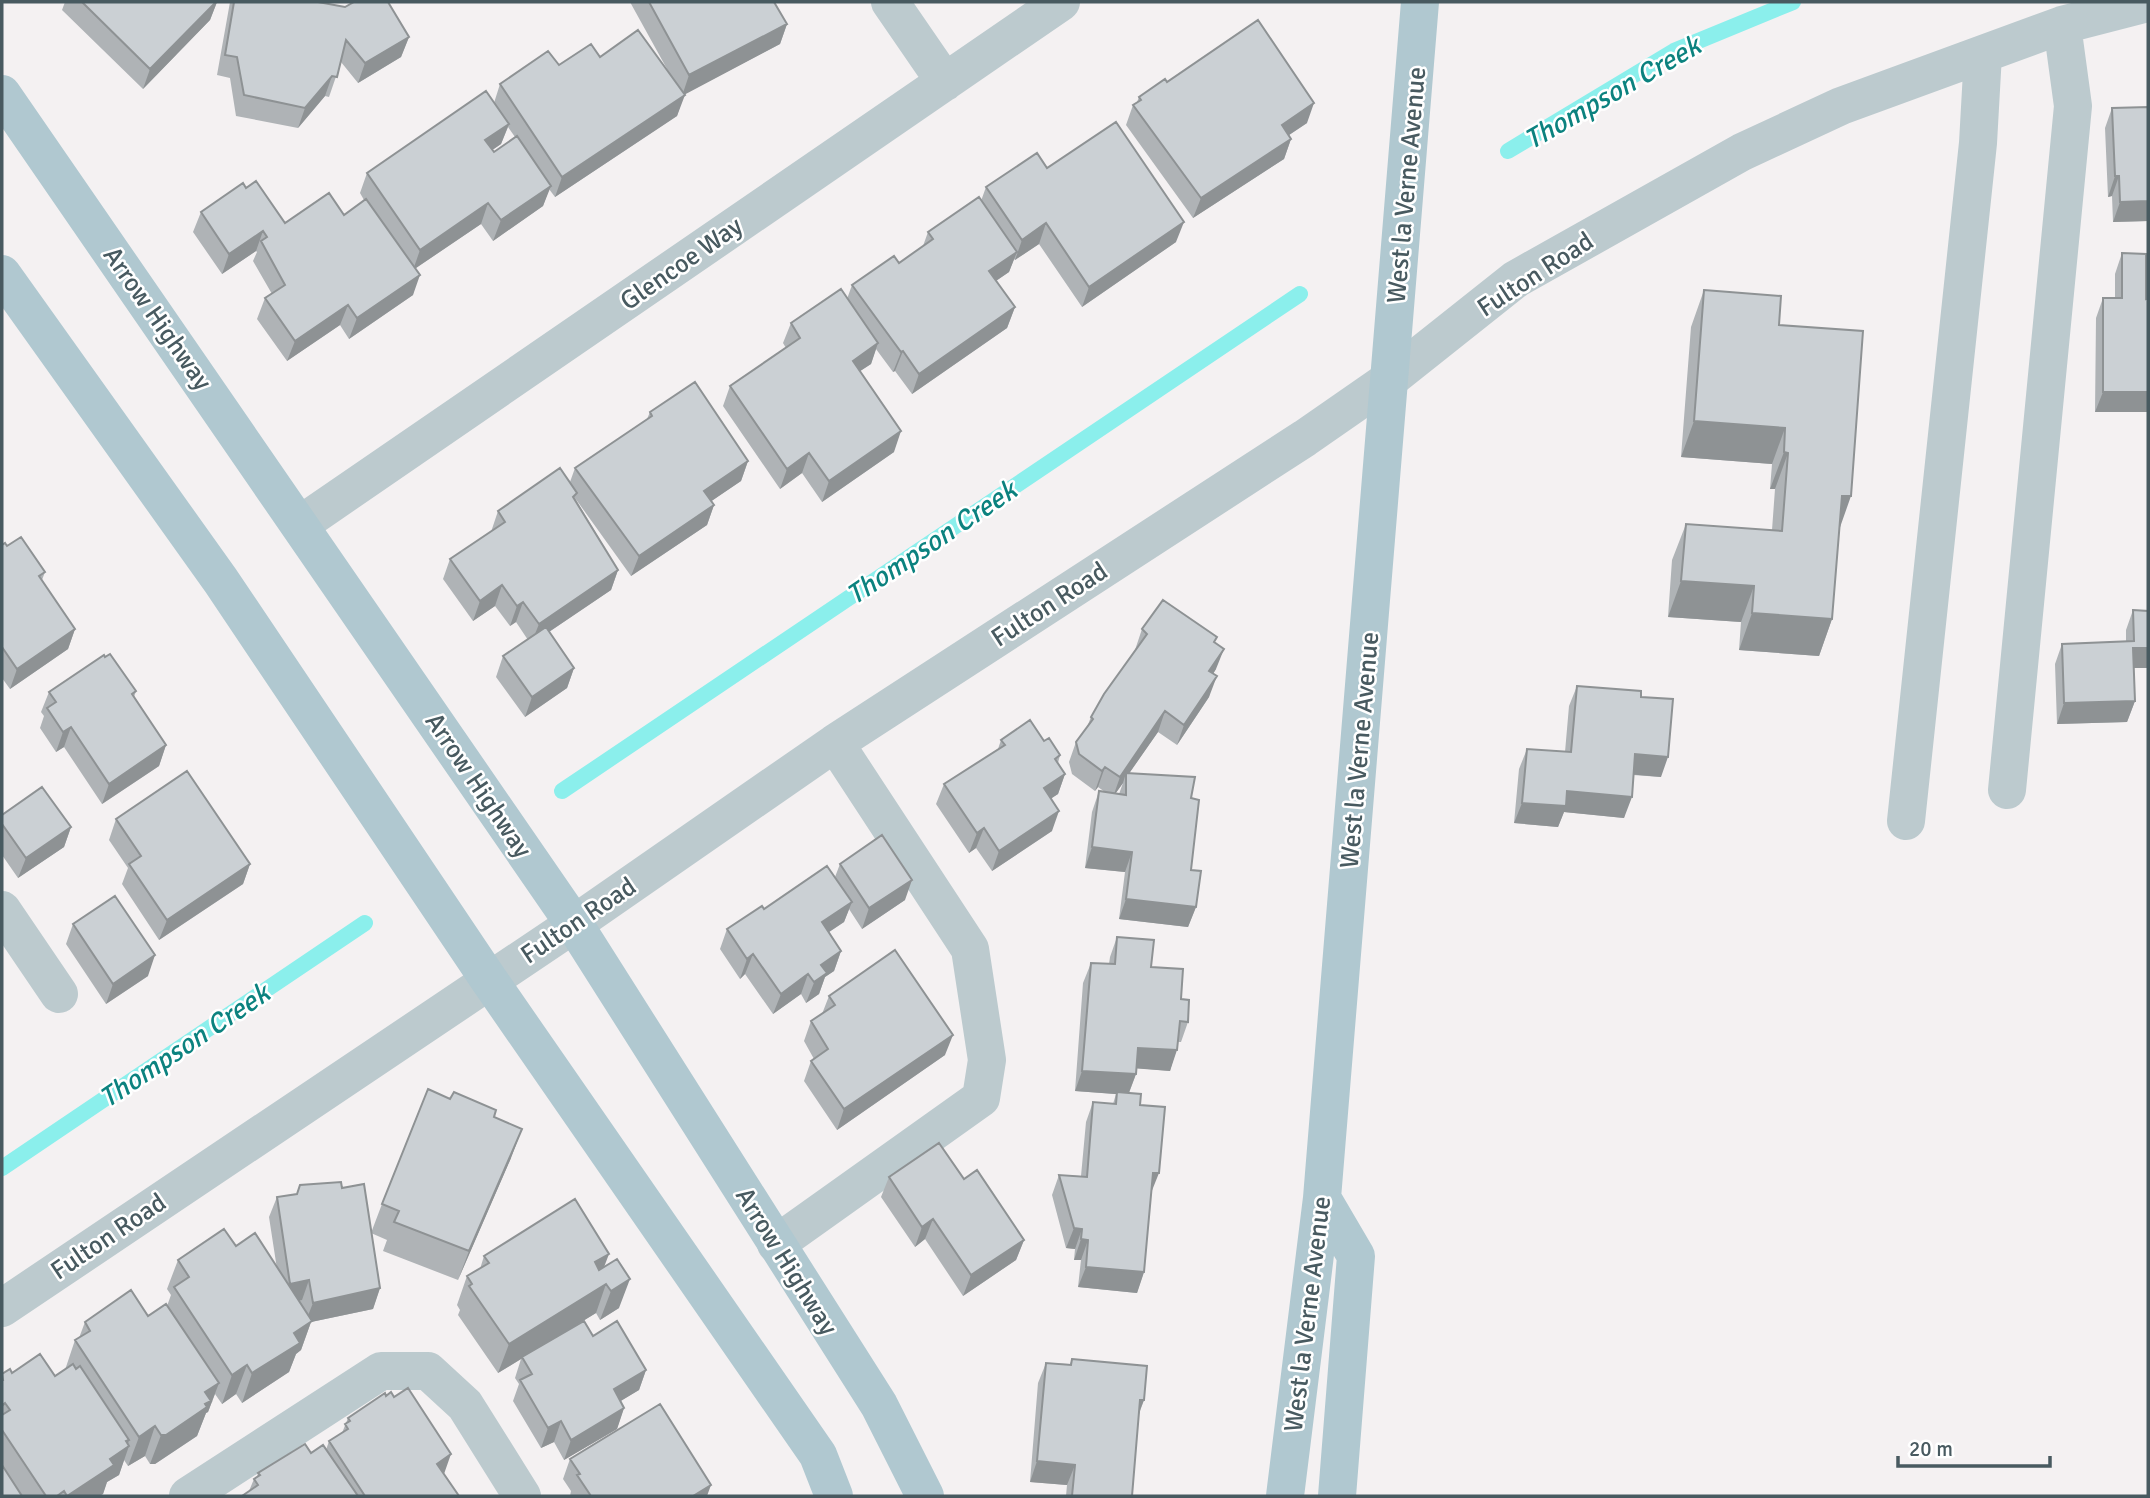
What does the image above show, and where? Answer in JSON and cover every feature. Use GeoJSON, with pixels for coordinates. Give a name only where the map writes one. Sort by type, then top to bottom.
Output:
{"type":"FeatureCollection","features":[{"type":"Feature","properties":{"kind":"main road","name":"West la Verne Avenue"},"geometry":{"type":"LineString","coordinates":[[1284,1496],[1322,1198],[1420,2]]}},
{"type":"Feature","properties":{"kind":"main road","name":"Arrow Highway"},"geometry":{"type":"LineString","coordinates":[[2,94],[301,524],[574,924],[878,1405],[925,1496]]}},
{"type":"Feature","properties":{"kind":"main road"},"geometry":{"type":"LineString","coordinates":[[2,274],[221,581],[489,980],[818,1455],[834,1496]]}},
{"type":"Feature","properties":{"kind":"main road"},"geometry":{"type":"LineString","coordinates":[[1322,1198],[1356,1256],[1337,1496]]}},
{"type":"Feature","properties":{"kind":"street"},"geometry":{"type":"LineString","coordinates":[[890,2],[945,82]]}},
{"type":"Feature","properties":{"kind":"street","name":"Glencoe Way"},"geometry":{"type":"LineString","coordinates":[[301,524],[1061,2]]}},
{"type":"Feature","properties":{"kind":"street","name":"Fulton Road"},"geometry":{"type":"LineString","coordinates":[[2,1308],[574,924],[835,743],[1306,438],[1390,379],[1516,279],[1742,152],[1841,106],[2062,25],[2148,3]]}},
{"type":"Feature","properties":{"kind":"street"},"geometry":{"type":"LineString","coordinates":[[2007,790],[2073,106],[2062,25]]}},
{"type":"Feature","properties":{"kind":"street"},"geometry":{"type":"LineString","coordinates":[[1906,821],[1978,144],[1983,54]]}},
{"type":"Feature","properties":{"kind":"street"},"geometry":{"type":"LineString","coordinates":[[776,1244],[981,1098],[987,1060],[970,949],[835,743]]}},
{"type":"Feature","properties":{"kind":"street"},"geometry":{"type":"LineString","coordinates":[[2,910],[59,994]]}},
{"type":"Feature","properties":{"kind":"street"},"geometry":{"type":"LineString","coordinates":[[188,1496],[381,1371],[428,1371],[465,1405],[522,1496]]}},
{"type":"Feature","properties":{"kind":"building"},"geometry":{"type":"Polygon","coordinates":[[[82,2],[216,2],[150,69],[82,2]]]}},
{"type":"Feature","properties":{"kind":"building"},"geometry":{"type":"Polygon","coordinates":[[[234,2],[318,2],[345,7],[354,2],[388,2],[409,37],[365,63],[346,40],[337,77],[332,76],[305,108],[244,95],[237,57],[225,55],[234,2]]]}},
{"type":"Feature","properties":{"kind":"building"},"geometry":{"type":"Polygon","coordinates":[[[649,2],[774,2],[787,24],[689,75],[649,2]]]}},
{"type":"Feature","properties":{"kind":"building"},"geometry":{"type":"Polygon","coordinates":[[[1258,20],[1314,103],[1282,125],[1291,139],[1201,198],[1133,105],[1141,100],[1139,97],[1165,79],[1167,82],[1258,20]]]}},
{"type":"Feature","properties":{"kind":"building"},"geometry":{"type":"Polygon","coordinates":[[[638,30],[685,95],[562,177],[500,84],[548,51],[559,65],[591,44],[600,57],[638,30]]]}},
{"type":"Feature","properties":{"kind":"building"},"geometry":{"type":"Polygon","coordinates":[[[486,91],[509,124],[485,140],[494,152],[517,136],[551,186],[501,220],[488,203],[420,250],[367,173],[486,91]]]}},
{"type":"Feature","properties":{"kind":"building"},"geometry":{"type":"Polygon","coordinates":[[[2148,107],[2148,201],[2120,202],[2119,176],[2115,176],[2112,108],[2148,107]]]}},
{"type":"Feature","properties":{"kind":"building"},"geometry":{"type":"Polygon","coordinates":[[[1116,122],[1184,222],[1089,287],[1046,223],[1022,240],[986,187],[1037,153],[1047,168],[1116,122]]]}},
{"type":"Feature","properties":{"kind":"building"},"geometry":{"type":"Polygon","coordinates":[[[256,181],[285,223],[329,193],[344,215],[366,199],[420,275],[357,318],[348,305],[295,341],[265,298],[285,285],[261,241],[267,237],[263,231],[229,254],[201,212],[243,183],[246,188],[256,181]]]}},
{"type":"Feature","properties":{"kind":"building"},"geometry":{"type":"Polygon","coordinates":[[[979,197],[1017,252],[989,271],[1015,307],[919,374],[852,285],[894,256],[899,263],[933,239],[928,232],[979,197]]]}},
{"type":"Feature","properties":{"kind":"building"},"geometry":{"type":"Polygon","coordinates":[[[2122,253],[2146,254],[2148,392],[2103,392],[2103,298],[2122,298],[2122,253]]]}},
{"type":"Feature","properties":{"kind":"building"},"geometry":{"type":"Polygon","coordinates":[[[841,289],[878,343],[853,361],[901,431],[829,481],[809,453],[787,469],[730,386],[800,338],[791,323],[841,289]]]}},
{"type":"Feature","properties":{"kind":"building"},"geometry":{"type":"Polygon","coordinates":[[[1704,290],[1781,296],[1779,325],[1863,331],[1851,496],[1842,496],[1832,619],[1752,613],[1754,586],[1681,581],[1686,524],[1782,531],[1788,453],[1784,452],[1785,428],[1694,421],[1704,290]]]}},
{"type":"Feature","properties":{"kind":"building"},"geometry":{"type":"Polygon","coordinates":[[[695,382],[748,461],[704,491],[714,505],[639,556],[575,468],[652,416],[650,412],[695,382]]]}},
{"type":"Feature","properties":{"kind":"building"},"geometry":{"type":"Polygon","coordinates":[[[560,468],[577,493],[573,497],[618,570],[539,624],[523,602],[517,606],[502,585],[480,601],[450,559],[505,522],[498,511],[560,468]]]}},
{"type":"Feature","properties":{"kind":"building"},"geometry":{"type":"Polygon","coordinates":[[[21,537],[45,572],[39,576],[75,629],[17,669],[2,647],[2,545],[5,543],[7,546],[21,537]]]}},
{"type":"Feature","properties":{"kind":"building"},"geometry":{"type":"Polygon","coordinates":[[[1163,600],[1217,637],[1214,642],[1224,649],[1209,671],[1217,676],[1184,725],[1165,711],[1120,777],[1105,767],[1102,771],[1079,754],[1076,742],[1093,719],[1091,717],[1104,694],[1147,634],[1142,629],[1163,600]]]}},
{"type":"Feature","properties":{"kind":"building"},"geometry":{"type":"Polygon","coordinates":[[[2133,610],[2148,611],[2148,648],[2133,648],[2135,701],[2064,703],[2062,644],[2134,641],[2133,610]]]}},
{"type":"Feature","properties":{"kind":"building"},"geometry":{"type":"Polygon","coordinates":[[[546,627],[574,668],[532,697],[503,656],[546,627]]]}},
{"type":"Feature","properties":{"kind":"building"},"geometry":{"type":"Polygon","coordinates":[[[110,654],[136,691],[132,694],[166,745],[109,784],[71,727],[63,732],[47,708],[56,702],[49,692],[104,655],[105,657],[110,654]]]}},
{"type":"Feature","properties":{"kind":"building"},"geometry":{"type":"Polygon","coordinates":[[[1577,686],[1641,691],[1641,697],[1673,699],[1668,757],[1635,754],[1632,797],[1567,791],[1566,806],[1522,803],[1527,749],[1571,752],[1577,686]]]}},
{"type":"Feature","properties":{"kind":"building"},"geometry":{"type":"Polygon","coordinates":[[[1030,720],[1044,741],[1049,738],[1060,755],[1055,759],[1065,774],[1044,788],[1059,811],[999,851],[984,828],[977,833],[944,784],[1005,745],[1001,740],[1030,720]]]}},
{"type":"Feature","properties":{"kind":"building"},"geometry":{"type":"Polygon","coordinates":[[[187,771],[250,864],[167,920],[129,864],[141,856],[116,819],[187,771]]]}},
{"type":"Feature","properties":{"kind":"building"},"geometry":{"type":"Polygon","coordinates":[[[1126,773],[1195,777],[1191,798],[1199,800],[1191,870],[1201,871],[1196,907],[1126,899],[1132,852],[1092,847],[1099,791],[1126,795],[1126,773]]]}},
{"type":"Feature","properties":{"kind":"building"},"geometry":{"type":"Polygon","coordinates":[[[42,787],[71,827],[26,858],[2,824],[2,815],[42,787]]]}},
{"type":"Feature","properties":{"kind":"building"},"geometry":{"type":"Polygon","coordinates":[[[882,835],[912,880],[869,908],[840,864],[882,835]]]}},
{"type":"Feature","properties":{"kind":"building"},"geometry":{"type":"Polygon","coordinates":[[[827,866],[852,902],[822,922],[841,951],[821,965],[827,973],[814,982],[808,974],[781,994],[753,954],[747,959],[727,929],[762,906],[764,909],[827,866]]]}},
{"type":"Feature","properties":{"kind":"building"},"geometry":{"type":"Polygon","coordinates":[[[115,896],[155,955],[113,984],[73,924],[115,896]]]}},
{"type":"Feature","properties":{"kind":"building"},"geometry":{"type":"Polygon","coordinates":[[[1117,937],[1154,940],[1151,967],[1183,969],[1181,999],[1189,1000],[1188,1022],[1180,1021],[1177,1050],[1138,1048],[1136,1074],[1082,1071],[1091,963],[1115,964],[1117,937]]]}},
{"type":"Feature","properties":{"kind":"building"},"geometry":{"type":"Polygon","coordinates":[[[895,950],[953,1035],[844,1109],[811,1061],[828,1049],[811,1021],[835,1005],[829,996],[895,950]]]}},
{"type":"Feature","properties":{"kind":"building"},"geometry":{"type":"Polygon","coordinates":[[[428,1089],[450,1099],[454,1092],[496,1110],[494,1117],[522,1129],[469,1251],[394,1222],[399,1211],[382,1204],[428,1089]]]}},
{"type":"Feature","properties":{"kind":"building"},"geometry":{"type":"Polygon","coordinates":[[[1117,1092],[1141,1094],[1140,1105],[1165,1107],[1159,1173],[1153,1173],[1144,1272],[1086,1267],[1088,1240],[1081,1239],[1082,1229],[1074,1228],[1059,1175],[1087,1177],[1093,1102],[1116,1104],[1117,1092]]]}},
{"type":"Feature","properties":{"kind":"building"},"geometry":{"type":"Polygon","coordinates":[[[939,1143],[964,1179],[977,1170],[1024,1240],[971,1275],[933,1219],[922,1227],[889,1177],[939,1143]]]}},
{"type":"Feature","properties":{"kind":"building"},"geometry":{"type":"Polygon","coordinates":[[[341,1182],[342,1188],[364,1184],[380,1288],[313,1303],[309,1280],[290,1284],[277,1197],[297,1194],[300,1185],[341,1182]]]}},
{"type":"Feature","properties":{"kind":"building"},"geometry":{"type":"Polygon","coordinates":[[[575,1199],[609,1254],[595,1262],[599,1270],[617,1259],[630,1279],[611,1291],[606,1284],[509,1344],[469,1286],[472,1284],[467,1276],[489,1263],[484,1256],[575,1199]]]}},
{"type":"Feature","properties":{"kind":"building"},"geometry":{"type":"Polygon","coordinates":[[[224,1229],[236,1246],[255,1233],[312,1321],[294,1333],[300,1343],[252,1373],[247,1365],[232,1375],[174,1287],[189,1277],[178,1260],[224,1229]]]}},
{"type":"Feature","properties":{"kind":"building"},"geometry":{"type":"Polygon","coordinates":[[[131,1290],[148,1316],[166,1304],[219,1383],[205,1392],[211,1401],[205,1404],[207,1407],[166,1435],[161,1435],[155,1426],[139,1437],[75,1340],[90,1331],[85,1322],[131,1290]]]}},
{"type":"Feature","properties":{"kind":"building"},"geometry":{"type":"Polygon","coordinates":[[[584,1321],[593,1336],[617,1321],[646,1370],[614,1389],[624,1408],[571,1440],[561,1421],[548,1428],[520,1380],[532,1374],[522,1357],[584,1321]]]}},
{"type":"Feature","properties":{"kind":"building"},"geometry":{"type":"Polygon","coordinates":[[[40,1354],[55,1376],[73,1364],[76,1369],[80,1366],[129,1440],[126,1441],[129,1446],[110,1459],[114,1465],[67,1496],[64,1491],[57,1496],[46,1496],[2,1430],[2,1415],[10,1410],[2,1403],[2,1374],[10,1369],[12,1373],[40,1354]]]}},
{"type":"Feature","properties":{"kind":"building"},"geometry":{"type":"Polygon","coordinates":[[[1072,1359],[1147,1366],[1144,1400],[1140,1400],[1132,1496],[1072,1496],[1075,1465],[1037,1461],[1046,1363],[1071,1365],[1072,1359]]]}},
{"type":"Feature","properties":{"kind":"building"},"geometry":{"type":"Polygon","coordinates":[[[408,1388],[451,1454],[437,1464],[459,1496],[365,1496],[329,1441],[348,1429],[345,1424],[350,1421],[348,1418],[385,1393],[386,1396],[391,1392],[394,1397],[408,1388]]]}},
{"type":"Feature","properties":{"kind":"building"},"geometry":{"type":"Polygon","coordinates":[[[660,1404],[711,1485],[693,1496],[591,1496],[570,1459],[660,1404]]]}},
{"type":"Feature","properties":{"kind":"building"},"geometry":{"type":"Polygon","coordinates":[[[305,1444],[311,1453],[323,1445],[358,1496],[242,1496],[258,1485],[254,1479],[260,1475],[258,1473],[305,1444]]]}},
{"type":"Feature","properties":{"kind":"building"},"geometry":{"type":"Polygon","coordinates":[[[2,1465],[22,1496],[2,1496],[2,1465]]]}},
{"type":"Feature","properties":{"kind":"waterway","name":"Thompson Creek"},"geometry":{"type":"LineString","coordinates":[[1508,151],[1674,51],[1793,2]]}},
{"type":"Feature","properties":{"kind":"waterway","name":"Thompson Creek"},"geometry":{"type":"LineString","coordinates":[[562,791],[1300,294]]}},
{"type":"Feature","properties":{"kind":"waterway","name":"Thompson Creek"},"geometry":{"type":"LineString","coordinates":[[2,1168],[365,923]]}}]}
